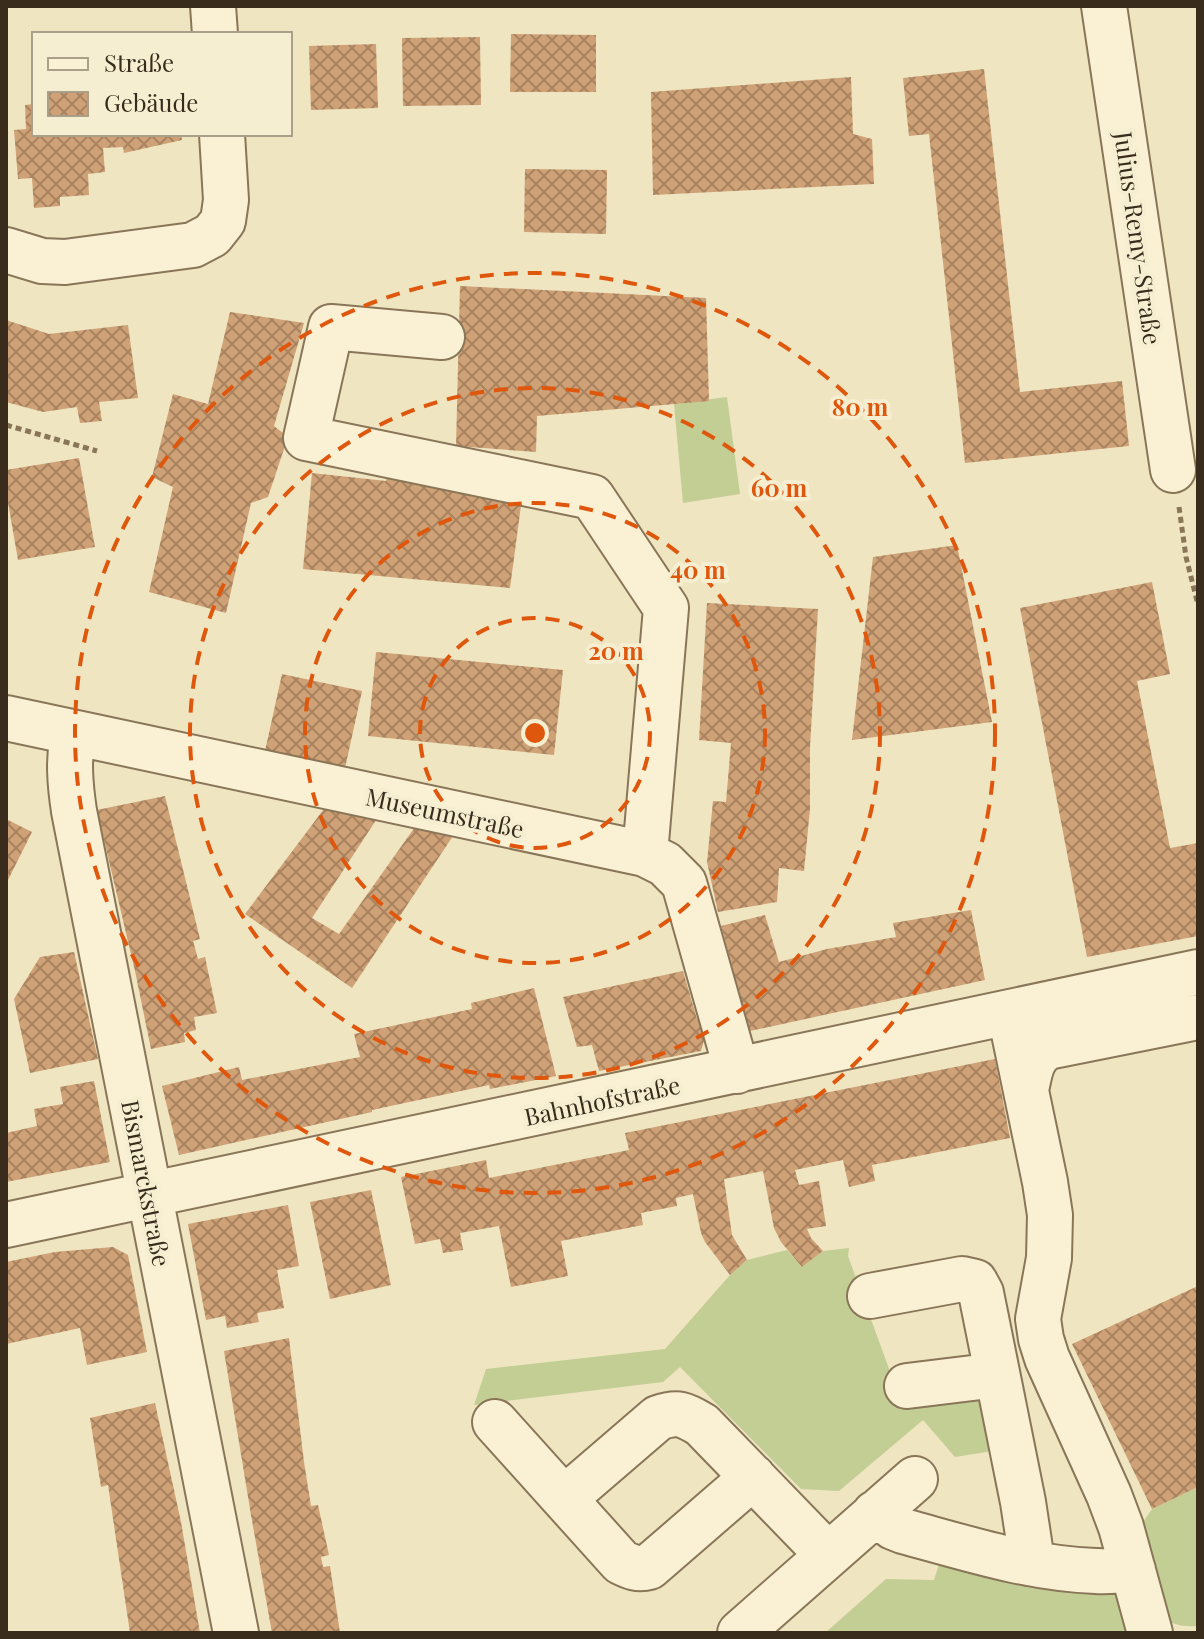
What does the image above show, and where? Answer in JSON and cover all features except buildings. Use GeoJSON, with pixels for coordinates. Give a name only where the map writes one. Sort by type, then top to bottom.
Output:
{"type":"FeatureCollection","features":[{"type":"Feature","properties":{"kind":"street"},"geometry":{"type":"LineString","coordinates":[[213,6],[215,32]]}},
{"type":"Feature","properties":{"kind":"street","name":"Julius-Remy-Straße"},"geometry":{"type":"LineString","coordinates":[[1104,6],[1173,470]]}},
{"type":"Feature","properties":{"kind":"street"},"geometry":{"type":"LineString","coordinates":[[6,250],[42,261],[65,262],[193,245],[203,240],[212,235],[223,221],[226,200],[222,136]]}},
{"type":"Feature","properties":{"kind":"street"},"geometry":{"type":"LineString","coordinates":[[442,337],[331,327],[306,438],[592,497],[666,608],[645,854]]}},
{"type":"Feature","properties":{"kind":"street","name":"Museumstraße"},"geometry":{"type":"LineString","coordinates":[[6,718],[645,854],[665,864],[684,883],[737,1071]]}},
{"type":"Feature","properties":{"kind":"street","name":"Bismarckstraße"},"geometry":{"type":"LineString","coordinates":[[73,733],[69,780],[74,811],[236,1633]]}},
{"type":"Feature","properties":{"kind":"street","name":"Bahnhofstraße"},"geometry":{"type":"LineString","coordinates":[[6,1225],[1010,1014],[1056,1024],[1196,982]]}},
{"type":"Feature","properties":{"kind":"street"},"geometry":{"type":"LineString","coordinates":[[1010,1014],[1050,1215],[1049,1258],[1038,1319],[1041,1339],[1109,1495],[1150,1633]]}},
{"type":"Feature","properties":{"kind":"street"},"geometry":{"type":"LineString","coordinates":[[1026,1090],[1033,1060],[1048,1047],[1056,1024],[1198,1017]]}},
{"type":"Feature","properties":{"kind":"street"},"geometry":{"type":"LineString","coordinates":[[870,1296],[962,1279],[975,1282],[981,1293],[1029,1535],[1028,1563]]}},
{"type":"Feature","properties":{"kind":"street"},"geometry":{"type":"LineString","coordinates":[[907,1386],[997,1375]]}},
{"type":"Feature","properties":{"kind":"street"},"geometry":{"type":"LineString","coordinates":[[565,1498],[658,1418],[673,1413],[685,1415],[702,1425],[828,1555]]}},
{"type":"Feature","properties":{"kind":"street"},"geometry":{"type":"LineString","coordinates":[[495,1422],[621,1562],[631,1567],[649,1567],[753,1477]]}},
{"type":"Feature","properties":{"kind":"street"},"geometry":{"type":"LineString","coordinates":[[740,1633],[915,1479]]}},
{"type":"Feature","properties":{"kind":"street"},"geometry":{"type":"LineString","coordinates":[[875,1513],[903,1531],[989,1555],[1085,1570],[1133,1570]]}},
{"type":"Feature","properties":{"kind":"path"},"geometry":{"type":"LineString","coordinates":[[6,425],[97,451]]}},
{"type":"Feature","properties":{"kind":"path"},"geometry":{"type":"LineString","coordinates":[[1173,470],[1186,557],[1198,605]]}},
{"type":"Feature","properties":{"kind":"green space"},"geometry":{"type":"Polygon","coordinates":[[[727,397],[740,494],[683,503],[674,404],[727,397]]]}},
{"type":"Feature","properties":{"kind":"green space"},"geometry":{"type":"Polygon","coordinates":[[[849,1248],[848,1256],[900,1399],[993,1390],[1005,1449],[955,1457],[923,1420],[839,1491],[801,1489],[680,1367],[663,1382],[474,1405],[486,1369],[665,1349],[747,1260],[787,1250],[802,1267],[823,1251],[849,1248]]]}},
{"type":"Feature","properties":{"kind":"green space"},"geometry":{"type":"Polygon","coordinates":[[[1198,1487],[1198,1626],[1187,1626],[1173,1623],[1159,1614],[1143,1522],[1152,1509],[1198,1487]]]}},
{"type":"Feature","properties":{"kind":"green space"},"geometry":{"type":"Polygon","coordinates":[[[941,1558],[1127,1582],[1140,1633],[825,1633],[886,1579],[934,1580],[941,1558]]]}}]}
